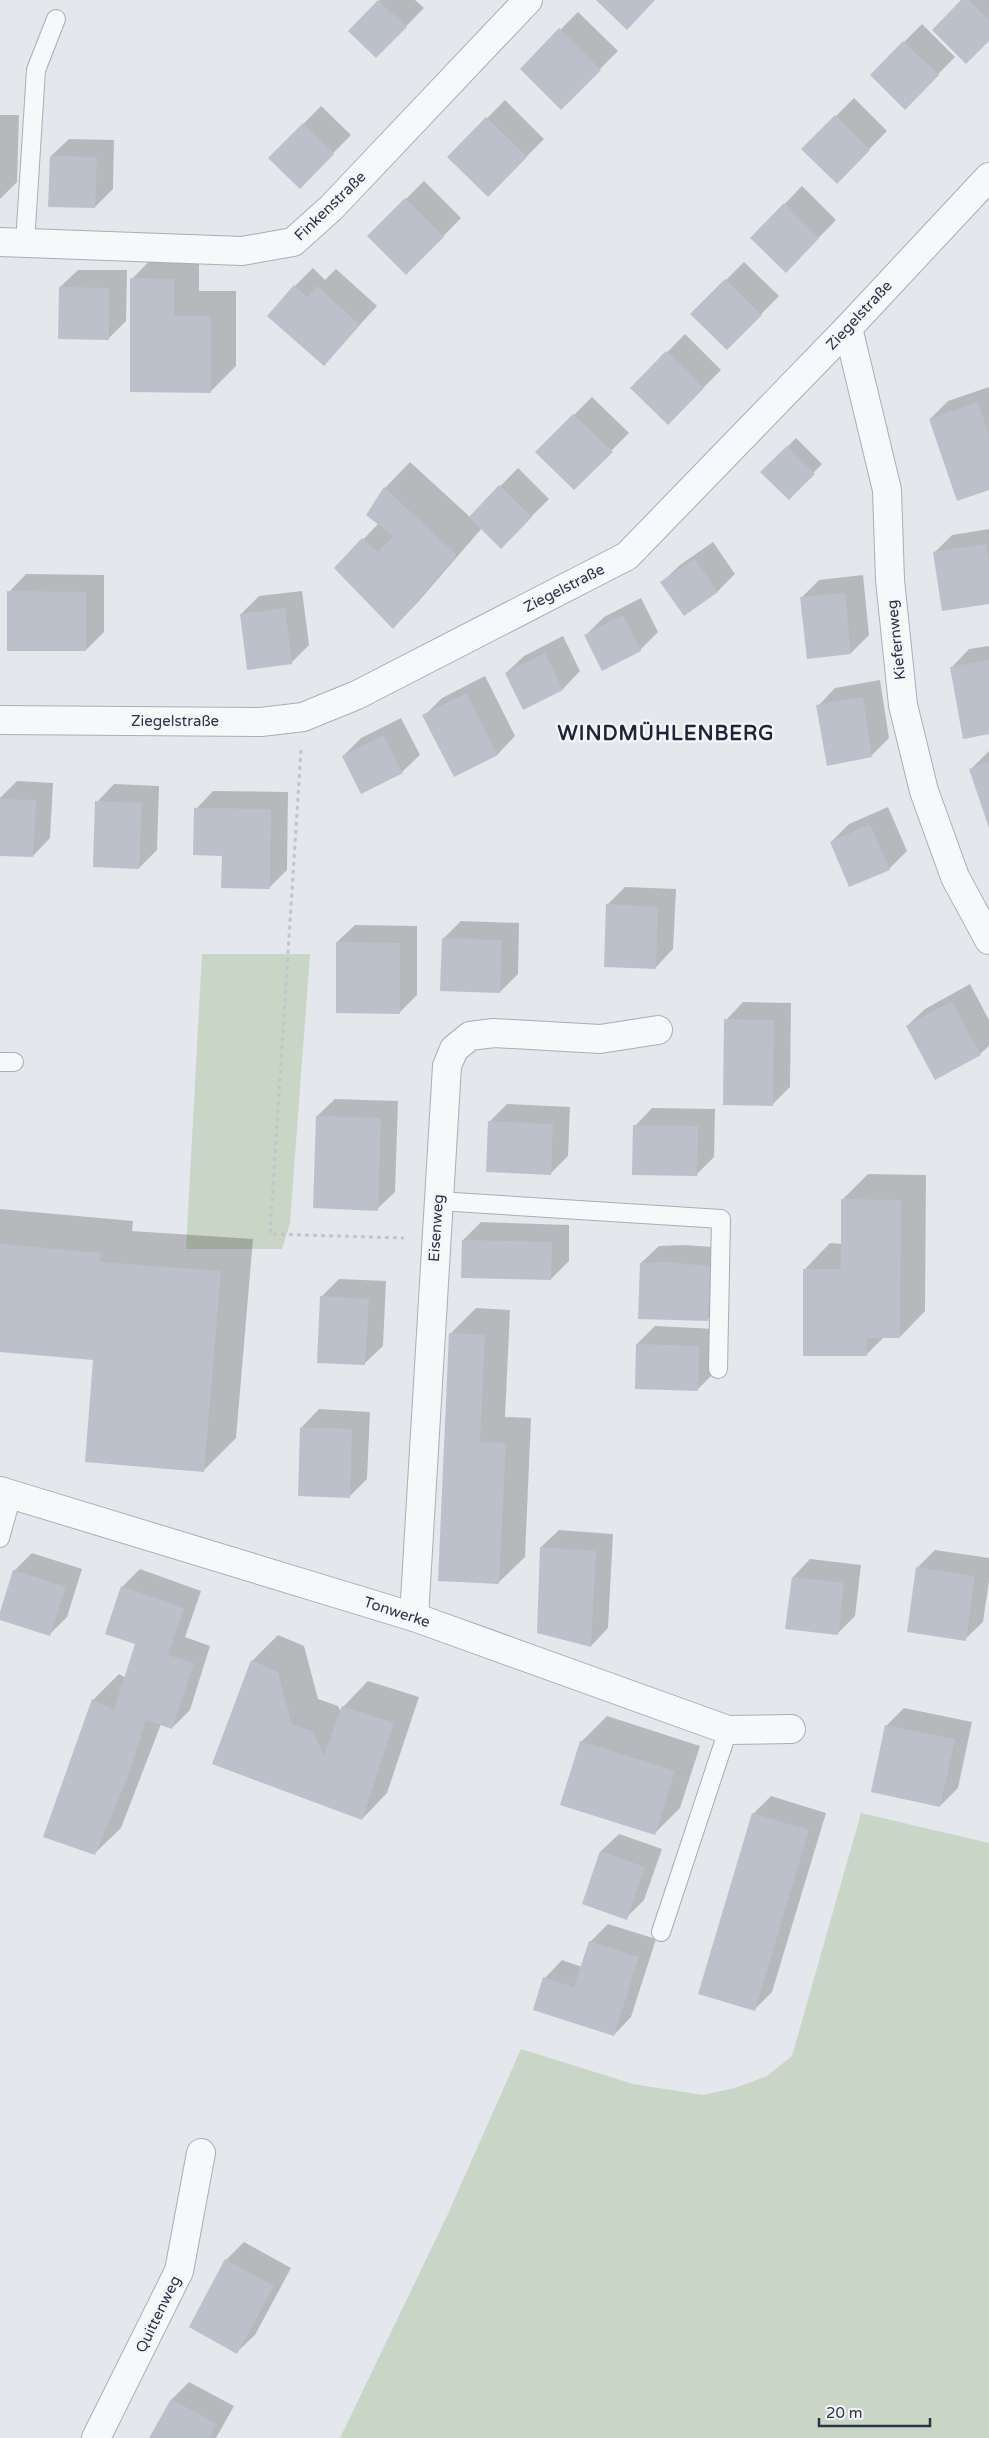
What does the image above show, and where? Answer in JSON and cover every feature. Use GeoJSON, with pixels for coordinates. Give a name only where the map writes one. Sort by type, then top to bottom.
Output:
{"type":"FeatureCollection","features":[{"type":"Feature","properties":{"kind":"street","name":"Finkenstraße"},"geometry":{"type":"LineString","coordinates":[[12,242],[242,251],[293,242],[331,208],[528,0]]}},
{"type":"Feature","properties":{"kind":"street","name":"Ziegelstraße"},"geometry":{"type":"LineString","coordinates":[[0,720],[262,722],[303,717],[357,694],[627,556],[848,328],[989,177]]}},
{"type":"Feature","properties":{"kind":"street","name":"Kiefernweg"},"geometry":{"type":"LineString","coordinates":[[848,328],[887,490],[890,580],[904,705],[908,724],[924,792],[952,868],[989,940]]}},
{"type":"Feature","properties":{"kind":"street","name":"Eisenweg"},"geometry":{"type":"LineString","coordinates":[[414,1617],[446,1066],[454,1049],[470,1036],[494,1033],[600,1039],[658,1030]]}},
{"type":"Feature","properties":{"kind":"street","name":"Tonwerke"},"geometry":{"type":"LineString","coordinates":[[6,1493],[414,1617],[728,1730],[791,1729]]}},
{"type":"Feature","properties":{"kind":"street","name":"Quittenweg"},"geometry":{"type":"LineString","coordinates":[[96,2438],[179,2271],[202,2153]]}},
{"type":"Feature","properties":{"kind":"lane"},"geometry":{"type":"LineString","coordinates":[[12,242],[36,70],[56,19]]}},
{"type":"Feature","properties":{"kind":"lane"},"geometry":{"type":"LineString","coordinates":[[438,1201],[721,1219],[718,1369]]}},
{"type":"Feature","properties":{"kind":"lane"},"geometry":{"type":"LineString","coordinates":[[0,1538],[6,1493]]}},
{"type":"Feature","properties":{"kind":"lane"},"geometry":{"type":"LineString","coordinates":[[661,1932],[728,1730]]}},
{"type":"Feature","properties":{"kind":"path"},"geometry":{"type":"LineString","coordinates":[[303,717],[270,1234],[435,1239]]}},
{"type":"Feature","properties":{"kind":"green space"},"geometry":{"type":"Polygon","coordinates":[[[202,954],[310,954],[290,1223],[282,1249],[186,1249],[202,954]]]}},
{"type":"Feature","properties":{"kind":"green space"},"geometry":{"type":"Polygon","coordinates":[[[861,1813],[989,1843],[989,2438],[340,2438],[447,2216],[521,2049],[633,2084],[703,2095],[735,2088],[767,2076],[792,2056],[861,1813]]]}},
{"type":"Feature","properties":{"kind":"building"},"geometry":{"type":"Polygon","coordinates":[[[378,0],[407,27],[376,58],[348,31],[378,0]]]}},
{"type":"Feature","properties":{"kind":"building"},"geometry":{"type":"Polygon","coordinates":[[[596,0],[655,0],[627,30],[596,0]]]}},
{"type":"Feature","properties":{"kind":"building"},"geometry":{"type":"Polygon","coordinates":[[[961,0],[969,0],[989,20],[989,41],[966,64],[932,30],[961,0]]]}},
{"type":"Feature","properties":{"kind":"building"},"geometry":{"type":"Polygon","coordinates":[[[559,28],[601,70],[561,110],[520,69],[559,28]]]}},
{"type":"Feature","properties":{"kind":"building"},"geometry":{"type":"Polygon","coordinates":[[[903,41],[939,75],[905,110],[870,75],[903,41]]]}},
{"type":"Feature","properties":{"kind":"building"},"geometry":{"type":"Polygon","coordinates":[[[835,115],[870,150],[837,184],[801,149],[835,115]]]}},
{"type":"Feature","properties":{"kind":"building"},"geometry":{"type":"Polygon","coordinates":[[[486,117],[527,157],[488,197],[447,157],[486,117]]]}},
{"type":"Feature","properties":{"kind":"building"},"geometry":{"type":"Polygon","coordinates":[[[303,123],[334,154],[300,189],[268,158],[303,123]]]}},
{"type":"Feature","properties":{"kind":"building"},"geometry":{"type":"Polygon","coordinates":[[[50,156],[97,157],[95,208],[48,207],[50,156]]]}},
{"type":"Feature","properties":{"kind":"building"},"geometry":{"type":"Polygon","coordinates":[[[405,198],[444,237],[406,275],[367,236],[405,198]]]}},
{"type":"Feature","properties":{"kind":"building"},"geometry":{"type":"Polygon","coordinates":[[[784,203],[819,238],[786,273],[750,238],[784,203]]]}},
{"type":"Feature","properties":{"kind":"building"},"geometry":{"type":"Polygon","coordinates":[[[130,278],[174,279],[174,316],[211,316],[211,393],[130,392],[130,278]]]}},
{"type":"Feature","properties":{"kind":"building"},"geometry":{"type":"Polygon","coordinates":[[[725,279],[762,315],[727,350],[690,314],[725,279]]]}},
{"type":"Feature","properties":{"kind":"building"},"geometry":{"type":"Polygon","coordinates":[[[294,285],[307,297],[317,286],[360,325],[324,366],[267,316],[294,285]]]}},
{"type":"Feature","properties":{"kind":"building"},"geometry":{"type":"Polygon","coordinates":[[[59,287],[109,288],[109,340],[58,339],[59,287]]]}},
{"type":"Feature","properties":{"kind":"building"},"geometry":{"type":"Polygon","coordinates":[[[666,351],[704,388],[668,425],[630,388],[666,351]]]}},
{"type":"Feature","properties":{"kind":"building"},"geometry":{"type":"Polygon","coordinates":[[[978,402],[989,435],[989,490],[957,501],[929,419],[978,402]]]}},
{"type":"Feature","properties":{"kind":"building"},"geometry":{"type":"Polygon","coordinates":[[[573,414],[613,452],[574,490],[535,452],[573,414]]]}},
{"type":"Feature","properties":{"kind":"building"},"geometry":{"type":"Polygon","coordinates":[[[787,446],[815,474],[789,500],[760,472],[787,446]]]}},
{"type":"Feature","properties":{"kind":"building"},"geometry":{"type":"Polygon","coordinates":[[[499,485],[532,517],[501,549],[469,517],[499,485]]]}},
{"type":"Feature","properties":{"kind":"building"},"geometry":{"type":"Polygon","coordinates":[[[384,487],[457,555],[393,629],[334,568],[362,538],[378,552],[393,536],[366,515],[384,487]]]}},
{"type":"Feature","properties":{"kind":"building"},"geometry":{"type":"Polygon","coordinates":[[[986,544],[989,562],[989,604],[942,611],[933,552],[986,544]]]}},
{"type":"Feature","properties":{"kind":"building"},"geometry":{"type":"Polygon","coordinates":[[[695,559],[718,592],[684,616],[660,582],[695,559]]]}},
{"type":"Feature","properties":{"kind":"building"},"geometry":{"type":"Polygon","coordinates":[[[7,591],[86,592],[86,651],[7,651],[7,591]]]}},
{"type":"Feature","properties":{"kind":"building"},"geometry":{"type":"Polygon","coordinates":[[[845,593],[851,654],[807,659],[800,597],[845,593]]]}},
{"type":"Feature","properties":{"kind":"building"},"geometry":{"type":"Polygon","coordinates":[[[285,608],[292,664],[247,670],[240,614],[285,608]]]}},
{"type":"Feature","properties":{"kind":"building"},"geometry":{"type":"Polygon","coordinates":[[[623,615],[641,651],[602,671],[584,635],[623,615]]]}},
{"type":"Feature","properties":{"kind":"building"},"geometry":{"type":"Polygon","coordinates":[[[545,653],[563,690],[523,710],[505,673],[545,653]]]}},
{"type":"Feature","properties":{"kind":"building"},"geometry":{"type":"Polygon","coordinates":[[[989,660],[989,734],[963,739],[950,667],[989,660]]]}},
{"type":"Feature","properties":{"kind":"building"},"geometry":{"type":"Polygon","coordinates":[[[467,693],[498,755],[454,777],[422,715],[467,693]]]}},
{"type":"Feature","properties":{"kind":"building"},"geometry":{"type":"Polygon","coordinates":[[[863,697],[872,757],[827,766],[816,705],[863,697]]]}},
{"type":"Feature","properties":{"kind":"building"},"geometry":{"type":"Polygon","coordinates":[[[384,735],[403,773],[361,794],[342,756],[384,735]]]}},
{"type":"Feature","properties":{"kind":"building"},"geometry":{"type":"Polygon","coordinates":[[[989,762],[989,828],[969,769],[989,762]]]}},
{"type":"Feature","properties":{"kind":"building"},"geometry":{"type":"Polygon","coordinates":[[[0,799],[36,800],[33,857],[0,856],[0,799]]]}},
{"type":"Feature","properties":{"kind":"building"},"geometry":{"type":"Polygon","coordinates":[[[95,801],[142,803],[139,869],[93,867],[95,801]]]}},
{"type":"Feature","properties":{"kind":"building"},"geometry":{"type":"Polygon","coordinates":[[[194,808],[271,809],[270,889],[221,888],[222,856],[193,855],[194,808]]]}},
{"type":"Feature","properties":{"kind":"building"},"geometry":{"type":"Polygon","coordinates":[[[870,824],[890,870],[849,887],[830,842],[870,824]]]}},
{"type":"Feature","properties":{"kind":"building"},"geometry":{"type":"Polygon","coordinates":[[[606,904],[658,907],[656,969],[604,967],[606,904]]]}},
{"type":"Feature","properties":{"kind":"building"},"geometry":{"type":"Polygon","coordinates":[[[442,938],[502,940],[500,993],[440,991],[442,938]]]}},
{"type":"Feature","properties":{"kind":"building"},"geometry":{"type":"Polygon","coordinates":[[[336,942],[400,943],[400,1014],[336,1013],[336,942]]]}},
{"type":"Feature","properties":{"kind":"building"},"geometry":{"type":"Polygon","coordinates":[[[952,1001],[981,1055],[935,1080],[906,1026],[952,1001]]]}},
{"type":"Feature","properties":{"kind":"building"},"geometry":{"type":"Polygon","coordinates":[[[724,1019],[774,1020],[773,1106],[723,1105],[724,1019]]]}},
{"type":"Feature","properties":{"kind":"building"},"geometry":{"type":"Polygon","coordinates":[[[316,1116],[381,1118],[378,1211],[313,1208],[316,1116]]]}},
{"type":"Feature","properties":{"kind":"building"},"geometry":{"type":"Polygon","coordinates":[[[488,1121],[553,1124],[551,1175],[486,1172],[488,1121]]]}},
{"type":"Feature","properties":{"kind":"building"},"geometry":{"type":"Polygon","coordinates":[[[633,1125],[698,1126],[697,1176],[632,1175],[633,1125]]]}},
{"type":"Feature","properties":{"kind":"building"},"geometry":{"type":"Polygon","coordinates":[[[841,1199],[901,1200],[900,1338],[867,1338],[867,1356],[803,1356],[803,1269],[841,1269],[841,1199]]]}},
{"type":"Feature","properties":{"kind":"building"},"geometry":{"type":"Polygon","coordinates":[[[462,1240],[552,1242],[551,1280],[461,1278],[462,1240]]]}},
{"type":"Feature","properties":{"kind":"building"},"geometry":{"type":"Polygon","coordinates":[[[0,1244],[101,1253],[100,1262],[221,1271],[204,1472],[85,1462],[93,1360],[0,1352],[0,1244]]]}},
{"type":"Feature","properties":{"kind":"building"},"geometry":{"type":"Polygon","coordinates":[[[665,1262],[710,1266],[708,1321],[638,1319],[640,1263],[665,1262]]]}},
{"type":"Feature","properties":{"kind":"building"},"geometry":{"type":"Polygon","coordinates":[[[320,1296],[369,1299],[365,1365],[317,1363],[320,1296]]]}},
{"type":"Feature","properties":{"kind":"building"},"geometry":{"type":"Polygon","coordinates":[[[449,1333],[485,1335],[480,1442],[506,1443],[499,1584],[438,1581],[449,1333]]]}},
{"type":"Feature","properties":{"kind":"building"},"geometry":{"type":"Polygon","coordinates":[[[636,1344],[699,1346],[698,1391],[635,1389],[636,1344]]]}},
{"type":"Feature","properties":{"kind":"building"},"geometry":{"type":"Polygon","coordinates":[[[300,1427],[352,1429],[350,1498],[298,1496],[300,1427]]]}},
{"type":"Feature","properties":{"kind":"building"},"geometry":{"type":"Polygon","coordinates":[[[540,1547],[596,1551],[591,1647],[537,1633],[540,1547]]]}},
{"type":"Feature","properties":{"kind":"building"},"geometry":{"type":"Polygon","coordinates":[[[916,1567],[975,1576],[966,1641],[907,1632],[916,1567]]]}},
{"type":"Feature","properties":{"kind":"building"},"geometry":{"type":"Polygon","coordinates":[[[13,1570],[66,1587],[50,1636],[0,1620],[0,1612],[13,1570]]]}},
{"type":"Feature","properties":{"kind":"building"},"geometry":{"type":"Polygon","coordinates":[[[792,1577],[844,1583],[838,1635],[785,1629],[792,1577]]]}},
{"type":"Feature","properties":{"kind":"building"},"geometry":{"type":"Polygon","coordinates":[[[121,1586],[184,1608],[168,1655],[194,1663],[172,1729],[146,1720],[128,1777],[95,1855],[43,1837],[92,1699],[114,1710],[135,1644],[105,1634],[121,1586]]]}},
{"type":"Feature","properties":{"kind":"building"},"geometry":{"type":"Polygon","coordinates":[[[251,1660],[278,1672],[292,1725],[313,1731],[324,1755],[342,1706],[394,1723],[362,1820],[212,1764],[251,1660]]]}},
{"type":"Feature","properties":{"kind":"building"},"geometry":{"type":"Polygon","coordinates":[[[885,1725],[955,1739],[940,1807],[871,1792],[885,1725]]]}},
{"type":"Feature","properties":{"kind":"building"},"geometry":{"type":"Polygon","coordinates":[[[580,1741],[675,1771],[655,1835],[560,1805],[580,1741]]]}},
{"type":"Feature","properties":{"kind":"building"},"geometry":{"type":"Polygon","coordinates":[[[752,1813],[809,1830],[755,2011],[698,1994],[752,1813]]]}},
{"type":"Feature","properties":{"kind":"building"},"geometry":{"type":"Polygon","coordinates":[[[600,1851],[645,1867],[627,1920],[582,1904],[600,1851]]]}},
{"type":"Feature","properties":{"kind":"building"},"geometry":{"type":"Polygon","coordinates":[[[589,1941],[639,1957],[614,2036],[533,2010],[543,1977],[574,1987],[589,1941]]]}},
{"type":"Feature","properties":{"kind":"building"},"geometry":{"type":"Polygon","coordinates":[[[225,2259],[274,2286],[237,2354],[189,2327],[225,2259]]]}},
{"type":"Feature","properties":{"kind":"building"},"geometry":{"type":"Polygon","coordinates":[[[171,2399],[217,2424],[209,2438],[149,2438],[171,2399]]]}},
{"type":"Feature","properties":{"kind":"district","name":"WINDMÜHLENBERG"},"geometry":{"type":"Point","coordinates":[666,733]}}]}
